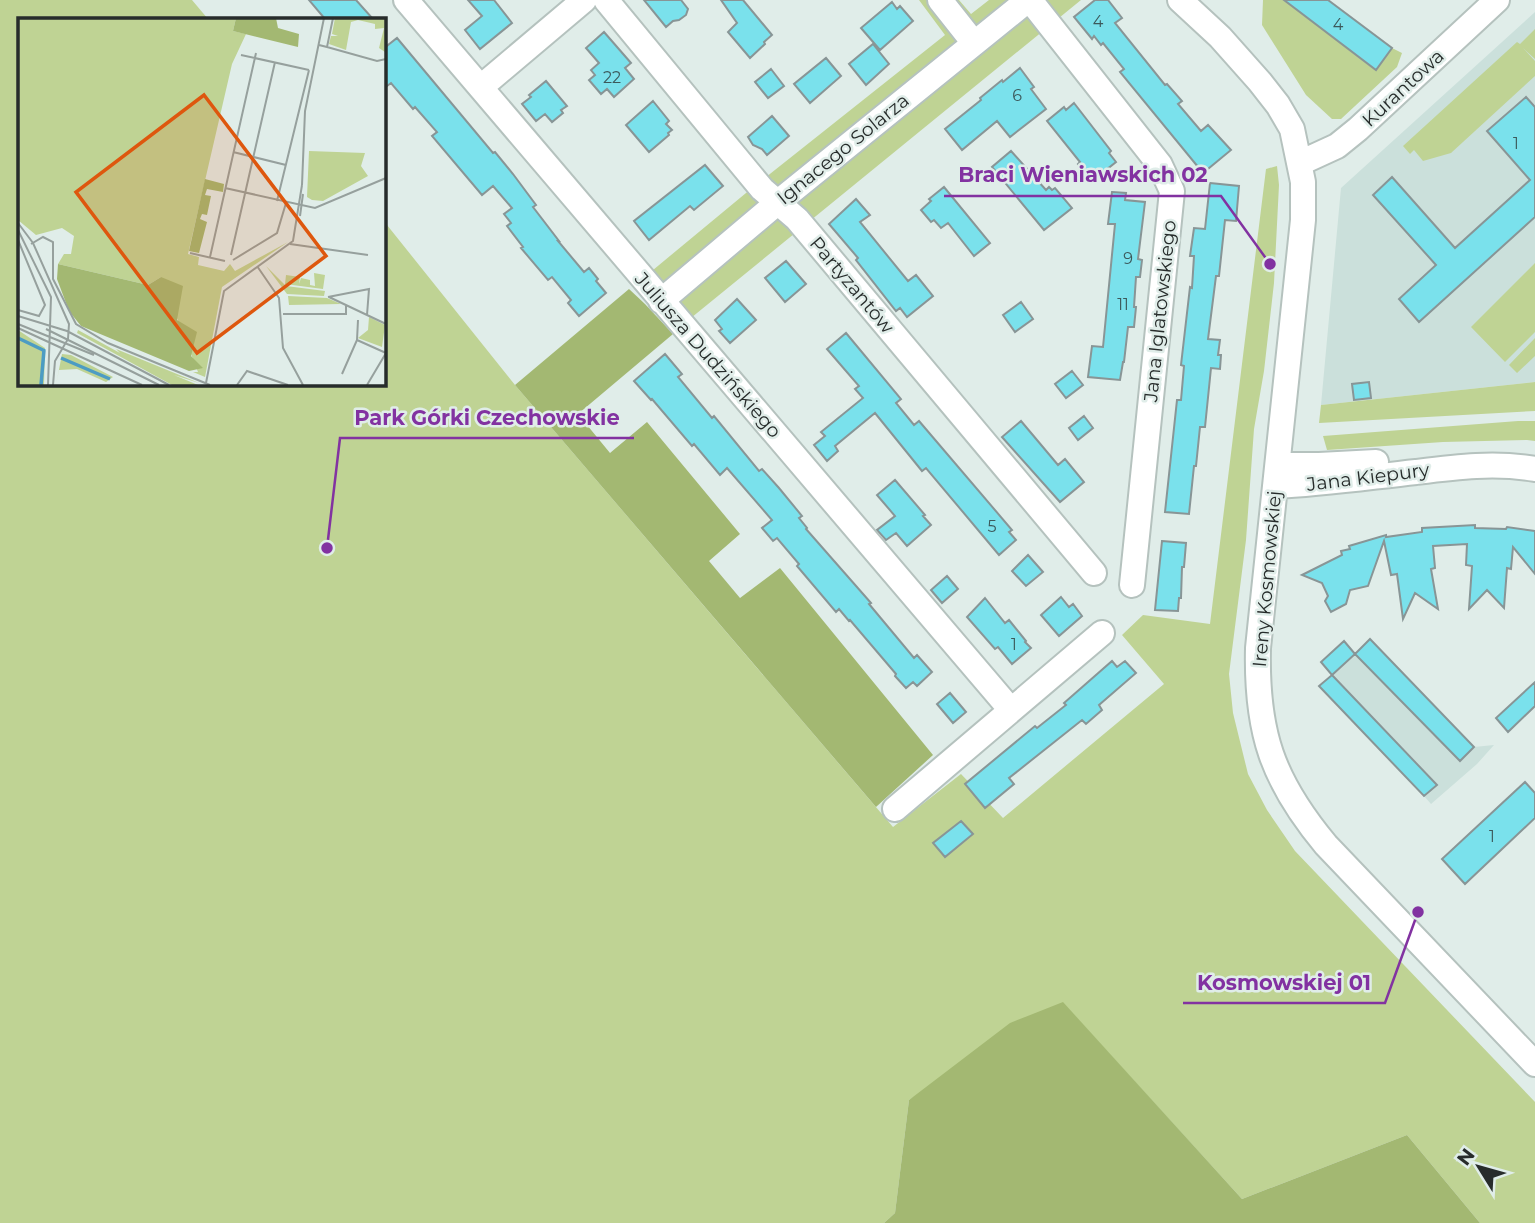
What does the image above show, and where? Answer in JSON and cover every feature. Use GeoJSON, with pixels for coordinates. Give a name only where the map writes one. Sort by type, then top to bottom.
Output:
{"type":"FeatureCollection","features":[{"type":"Feature","properties":{"kind":"street","name":"Juliusza Dudzińskiego"},"geometry":{"type":"LineString","coordinates":[[406,0],[1011,710]]}},
{"type":"Feature","properties":{"kind":"street"},"geometry":{"type":"LineString","coordinates":[[481,87],[584,0]]}},
{"type":"Feature","properties":{"kind":"street","name":"Partyzantów"},"geometry":{"type":"LineString","coordinates":[[606,0],[762,189],[797,219],[1094,573]]}},
{"type":"Feature","properties":{"kind":"street"},"geometry":{"type":"LineString","coordinates":[[940,0],[974,43]]}},
{"type":"Feature","properties":{"kind":"street","name":"Ignacego Solarza"},"geometry":{"type":"LineString","coordinates":[[662,301],[777,203],[1029,0]]}},
{"type":"Feature","properties":{"kind":"street","name":"Jana Iglatowskiego"},"geometry":{"type":"LineString","coordinates":[[1029,0],[1160,165],[1172,191],[1132,585]]}},
{"type":"Feature","properties":{"kind":"street","name":"Ireny Kosmowskiej"},"geometry":{"type":"LineString","coordinates":[[1180,0],[1209,26],[1278,104],[1292,129],[1303,182],[1303,220],[1258,648],[1259,705],[1268,748],[1280,778],[1300,812],[1326,845],[1535,1064]]}},
{"type":"Feature","properties":{"kind":"street","name":"Ireny Kosmowskiej"},"geometry":{"type":"LineString","coordinates":[[1192,0],[1209,26]]}},
{"type":"Feature","properties":{"kind":"street","name":"Kurantowa"},"geometry":{"type":"LineString","coordinates":[[1300,163],[1327,151],[1348,137],[1497,0]]}},
{"type":"Feature","properties":{"kind":"street","name":"Jana Kiepury"},"geometry":{"type":"LineString","coordinates":[[1276,475],[1319,465],[1394,461],[1461,466],[1513,465],[1535,469]]}},
{"type":"Feature","properties":{"kind":"street"},"geometry":{"type":"LineString","coordinates":[[895,809],[1102,634]]}},
{"type":"Feature","properties":{"kind":"shaded area"},"geometry":{"type":"Polygon","coordinates":[[[1535,12],[1535,382],[1321,405],[1341,188],[1535,12]]]}},
{"type":"Feature","properties":{"kind":"shaded area"},"geometry":{"type":"Polygon","coordinates":[[[1355,654],[1459,761],[1474,747],[1494,745],[1477,764],[1431,804],[1424,796],[1437,784],[1332,675],[1355,654]]]}},
{"type":"Feature","properties":{"kind":"green space"},"geometry":{"type":"Polygon","coordinates":[[[0,0],[192,0],[207,18],[18,18],[18,385],[385,385],[387,225],[515,385],[893,827],[961,774],[1003,818],[1164,684],[1122,635],[1143,615],[1210,624],[1266,169],[1277,166],[1279,185],[1274,283],[1254,429],[1246,540],[1229,674],[1233,713],[1248,774],[1267,810],[1295,851],[1535,1102],[1535,1223],[1480,1223],[1407,1135],[1242,1199],[1063,1003],[909,1100],[895,1213],[884,1223],[0,1223],[0,0]]]}},
{"type":"Feature","properties":{"kind":"green space"},"geometry":{"type":"Polygon","coordinates":[[[919,0],[959,0],[971,14],[989,0],[1081,0],[686,322],[647,275],[945,35],[919,0]]]}},
{"type":"Feature","properties":{"kind":"green space"},"geometry":{"type":"Polygon","coordinates":[[[1263,0],[1284,0],[1375,70],[1392,48],[1402,53],[1397,67],[1341,119],[1332,119],[1306,95],[1262,25],[1263,0]]]}},
{"type":"Feature","properties":{"kind":"green space"},"geometry":{"type":"Polygon","coordinates":[[[1535,29],[1535,59],[1523,48],[1535,61],[1535,76],[1451,153],[1423,161],[1414,150],[1410,154],[1403,146],[1517,42],[1520,44],[1535,29]]]}},
{"type":"Feature","properties":{"kind":"green space"},"geometry":{"type":"Polygon","coordinates":[[[1535,263],[1535,332],[1505,362],[1471,327],[1535,263]]]}},
{"type":"Feature","properties":{"kind":"green space"},"geometry":{"type":"Polygon","coordinates":[[[629,289],[673,334],[578,414],[610,453],[647,422],[740,534],[709,561],[740,598],[780,568],[933,755],[876,807],[515,385],[629,289]]]}},
{"type":"Feature","properties":{"kind":"green space"},"geometry":{"type":"Polygon","coordinates":[[[1535,338],[1535,356],[1517,373],[1509,365],[1535,338]]]}},
{"type":"Feature","properties":{"kind":"green space"},"geometry":{"type":"Polygon","coordinates":[[[1535,382],[1535,411],[1319,423],[1321,405],[1535,382]]]}},
{"type":"Feature","properties":{"kind":"green space"},"geometry":{"type":"Polygon","coordinates":[[[1535,421],[1535,441],[1443,442],[1327,450],[1323,436],[1535,421]]]}},
{"type":"Feature","properties":{"kind":"green space"},"geometry":{"type":"Polygon","coordinates":[[[1063,1002],[1242,1199],[1407,1135],[1480,1223],[884,1223],[895,1213],[909,1100],[1010,1023],[1063,1002]]]}},
{"type":"Feature","properties":{"kind":"building"},"geometry":{"type":"Polygon","coordinates":[[[309,0],[356,0],[372,18],[324,18],[309,0]]]}},
{"type":"Feature","properties":{"kind":"building"},"geometry":{"type":"Polygon","coordinates":[[[468,0],[494,0],[512,23],[480,49],[465,30],[482,16],[468,0]]]}},
{"type":"Feature","properties":{"kind":"building"},"geometry":{"type":"Polygon","coordinates":[[[644,0],[681,0],[688,9],[686,15],[666,27],[644,0]]]}},
{"type":"Feature","properties":{"kind":"building"},"geometry":{"type":"Polygon","coordinates":[[[721,0],[743,0],[772,35],[750,58],[728,32],[737,23],[721,0]]]}},
{"type":"Feature","properties":{"kind":"building"},"geometry":{"type":"Polygon","coordinates":[[[1095,0],[1108,0],[1122,18],[1115,23],[1165,85],[1182,101],[1178,104],[1201,131],[1208,125],[1231,150],[1203,173],[1120,72],[1124,69],[1103,43],[1101,45],[1094,36],[1092,39],[1074,17],[1095,0]]]}},
{"type":"Feature","properties":{"kind":"building"},"geometry":{"type":"Polygon","coordinates":[[[1284,0],[1328,0],[1392,48],[1376,70],[1284,0]]]}},
{"type":"Feature","properties":{"kind":"building"},"geometry":{"type":"Polygon","coordinates":[[[892,2],[897,9],[900,6],[913,21],[880,50],[861,28],[892,2]]]}},
{"type":"Feature","properties":{"kind":"building"},"geometry":{"type":"Polygon","coordinates":[[[604,32],[631,63],[625,68],[634,79],[614,97],[607,89],[601,94],[589,80],[595,75],[591,70],[599,63],[586,48],[604,32]]]}},
{"type":"Feature","properties":{"kind":"building"},"geometry":{"type":"Polygon","coordinates":[[[397,38],[513,174],[558,241],[584,272],[589,268],[598,279],[596,281],[606,293],[579,316],[568,303],[571,300],[552,277],[548,280],[521,248],[523,247],[507,226],[511,223],[504,214],[512,208],[493,186],[482,195],[432,136],[437,132],[415,107],[413,109],[391,83],[385,88],[385,47],[397,38]]]}},
{"type":"Feature","properties":{"kind":"building"},"geometry":{"type":"Polygon","coordinates":[[[873,44],[889,64],[866,85],[849,64],[873,44]]]}},
{"type":"Feature","properties":{"kind":"building"},"geometry":{"type":"Polygon","coordinates":[[[826,58],[841,76],[810,103],[794,84],[826,58]]]}},
{"type":"Feature","properties":{"kind":"building"},"geometry":{"type":"Polygon","coordinates":[[[1020,68],[1046,109],[1010,137],[997,121],[962,150],[945,129],[1020,68]]]}},
{"type":"Feature","properties":{"kind":"building"},"geometry":{"type":"Polygon","coordinates":[[[771,69],[784,86],[768,98],[755,82],[771,69]]]}},
{"type":"Feature","properties":{"kind":"building"},"geometry":{"type":"Polygon","coordinates":[[[546,81],[567,106],[552,122],[545,114],[536,121],[522,104],[546,81]]]}},
{"type":"Feature","properties":{"kind":"building"},"geometry":{"type":"Polygon","coordinates":[[[1526,97],[1535,107],[1535,217],[1419,322],[1399,299],[1436,265],[1373,195],[1392,177],[1455,248],[1530,180],[1487,131],[1526,97]]]}},
{"type":"Feature","properties":{"kind":"building"},"geometry":{"type":"Polygon","coordinates":[[[653,101],[669,121],[666,124],[672,130],[649,152],[626,125],[653,101]]]}},
{"type":"Feature","properties":{"kind":"building"},"geometry":{"type":"Polygon","coordinates":[[[1074,103],[1111,151],[1109,153],[1116,162],[1092,181],[1047,121],[1064,107],[1066,110],[1074,103]]]}},
{"type":"Feature","properties":{"kind":"building"},"geometry":{"type":"Polygon","coordinates":[[[772,116],[789,136],[767,155],[753,145],[748,137],[772,116]]]}},
{"type":"Feature","properties":{"kind":"building"},"geometry":{"type":"Polygon","coordinates":[[[1011,151],[1046,190],[1049,187],[1052,190],[1055,188],[1072,208],[1044,230],[992,167],[1011,151]]]}},
{"type":"Feature","properties":{"kind":"building"},"geometry":{"type":"Polygon","coordinates":[[[705,165],[723,186],[694,210],[690,206],[649,240],[634,221],[705,165]]]}},
{"type":"Feature","properties":{"kind":"building"},"geometry":{"type":"Polygon","coordinates":[[[1210,183],[1239,186],[1236,221],[1225,220],[1208,339],[1220,340],[1220,369],[1211,368],[1205,427],[1200,427],[1189,514],[1165,512],[1177,400],[1181,400],[1184,366],[1181,365],[1190,287],[1192,288],[1194,256],[1190,256],[1194,228],[1205,229],[1210,183]]]}},
{"type":"Feature","properties":{"kind":"building"},"geometry":{"type":"Polygon","coordinates":[[[944,187],[990,243],[974,256],[948,223],[941,228],[934,220],[931,222],[921,210],[931,201],[929,199],[944,187]]]}},
{"type":"Feature","properties":{"kind":"building"},"geometry":{"type":"Polygon","coordinates":[[[1112,192],[1126,193],[1125,200],[1145,202],[1138,259],[1142,260],[1140,277],[1136,277],[1134,327],[1128,327],[1120,380],[1088,377],[1092,346],[1103,347],[1115,224],[1108,224],[1112,192]]]}},
{"type":"Feature","properties":{"kind":"building"},"geometry":{"type":"Polygon","coordinates":[[[856,199],[870,215],[860,222],[908,281],[916,275],[933,296],[907,317],[900,308],[896,311],[856,260],[858,258],[829,224],[856,199]]]}},
{"type":"Feature","properties":{"kind":"building"},"geometry":{"type":"Polygon","coordinates":[[[786,261],[806,284],[785,302],[765,278],[786,261]]]}},
{"type":"Feature","properties":{"kind":"building"},"geometry":{"type":"Polygon","coordinates":[[[737,299],[756,320],[730,343],[719,331],[722,329],[715,320],[737,299]]]}},
{"type":"Feature","properties":{"kind":"building"},"geometry":{"type":"Polygon","coordinates":[[[1021,302],[1033,319],[1015,332],[1003,315],[1021,302]]]}},
{"type":"Feature","properties":{"kind":"building"},"geometry":{"type":"Polygon","coordinates":[[[846,333],[901,399],[896,403],[914,425],[919,421],[1012,530],[1009,532],[1016,540],[999,555],[926,468],[922,471],[875,413],[835,446],[838,451],[827,461],[814,445],[825,436],[821,432],[863,398],[855,389],[859,386],[827,349],[846,333]]]}},
{"type":"Feature","properties":{"kind":"building"},"geometry":{"type":"Polygon","coordinates":[[[665,354],[682,374],[678,377],[712,418],[714,416],[759,471],[762,469],[779,488],[802,516],[799,518],[806,529],[871,603],[869,604],[914,658],[917,655],[932,672],[917,686],[913,682],[906,688],[850,620],[839,609],[836,612],[777,538],[773,541],[762,528],[772,520],[727,468],[720,475],[634,381],[665,354]]]}},
{"type":"Feature","properties":{"kind":"building"},"geometry":{"type":"Polygon","coordinates":[[[1072,371],[1083,385],[1066,398],[1055,384],[1072,371]]]}},
{"type":"Feature","properties":{"kind":"building"},"geometry":{"type":"Polygon","coordinates":[[[1369,382],[1371,398],[1354,400],[1352,384],[1369,382]]]}},
{"type":"Feature","properties":{"kind":"building"},"geometry":{"type":"Polygon","coordinates":[[[1084,416],[1093,428],[1078,440],[1069,428],[1084,416]]]}},
{"type":"Feature","properties":{"kind":"building"},"geometry":{"type":"Polygon","coordinates":[[[1021,421],[1058,465],[1065,459],[1084,482],[1060,502],[1002,437],[1021,421]]]}},
{"type":"Feature","properties":{"kind":"building"},"geometry":{"type":"Polygon","coordinates":[[[895,480],[931,525],[907,546],[896,533],[886,540],[877,530],[895,516],[877,495],[895,480]]]}},
{"type":"Feature","properties":{"kind":"building"},"geometry":{"type":"Polygon","coordinates":[[[1475,525],[1475,528],[1507,527],[1535,531],[1535,574],[1513,547],[1511,569],[1507,568],[1504,608],[1487,590],[1469,609],[1472,566],[1466,565],[1467,544],[1433,546],[1435,568],[1431,569],[1438,609],[1415,593],[1403,619],[1397,574],[1391,575],[1384,541],[1368,586],[1350,590],[1346,604],[1331,612],[1325,601],[1328,596],[1322,583],[1302,575],[1342,555],[1341,551],[1350,549],[1349,546],[1386,535],[1422,532],[1422,528],[1475,525]]]}},
{"type":"Feature","properties":{"kind":"building"},"geometry":{"type":"Polygon","coordinates":[[[1162,541],[1186,543],[1178,611],[1155,610],[1162,541]]]}},
{"type":"Feature","properties":{"kind":"building"},"geometry":{"type":"Polygon","coordinates":[[[1028,555],[1043,572],[1026,586],[1012,571],[1028,555]]]}},
{"type":"Feature","properties":{"kind":"building"},"geometry":{"type":"Polygon","coordinates":[[[947,576],[958,589],[942,603],[931,590],[947,576]]]}},
{"type":"Feature","properties":{"kind":"building"},"geometry":{"type":"Polygon","coordinates":[[[1061,597],[1069,607],[1073,604],[1082,616],[1059,636],[1041,615],[1061,597]]]}},
{"type":"Feature","properties":{"kind":"building"},"geometry":{"type":"Polygon","coordinates":[[[985,598],[1005,623],[1009,620],[1031,648],[1012,664],[967,617],[985,598]]]}},
{"type":"Feature","properties":{"kind":"building"},"geometry":{"type":"Polygon","coordinates":[[[1370,639],[1474,747],[1460,761],[1355,654],[1370,639]]]}},
{"type":"Feature","properties":{"kind":"building"},"geometry":{"type":"Polygon","coordinates":[[[1344,641],[1355,654],[1332,675],[1321,662],[1344,641]]]}},
{"type":"Feature","properties":{"kind":"building"},"geometry":{"type":"Polygon","coordinates":[[[1112,661],[1117,667],[1125,661],[1136,673],[1099,705],[1102,710],[1086,724],[1082,720],[1009,778],[1014,784],[985,808],[965,784],[1035,726],[1037,728],[1066,705],[1064,703],[1112,661]]]}},
{"type":"Feature","properties":{"kind":"building"},"geometry":{"type":"Polygon","coordinates":[[[1332,675],[1437,785],[1424,796],[1319,686],[1332,675]]]}},
{"type":"Feature","properties":{"kind":"building"},"geometry":{"type":"Polygon","coordinates":[[[1535,682],[1535,706],[1508,732],[1496,718],[1535,682]]]}},
{"type":"Feature","properties":{"kind":"building"},"geometry":{"type":"Polygon","coordinates":[[[950,693],[966,712],[953,723],[937,704],[950,693]]]}},
{"type":"Feature","properties":{"kind":"building"},"geometry":{"type":"Polygon","coordinates":[[[1525,782],[1535,793],[1535,818],[1465,884],[1442,859],[1525,782]]]}},
{"type":"Feature","properties":{"kind":"building"},"geometry":{"type":"Polygon","coordinates":[[[961,821],[973,834],[945,857],[933,843],[961,821]]]}},
{"type":"Feature","properties":{"kind":"place","name":"Braci Wieniawskich 02"},"geometry":{"type":"Point","coordinates":[1270,264]}},
{"type":"Feature","properties":{"kind":"place","name":"Park Górki Czechowskie"},"geometry":{"type":"Point","coordinates":[327,548]}},
{"type":"Feature","properties":{"kind":"place","name":"Kosmowskiej 01"},"geometry":{"type":"Point","coordinates":[1418,912]}}]}
